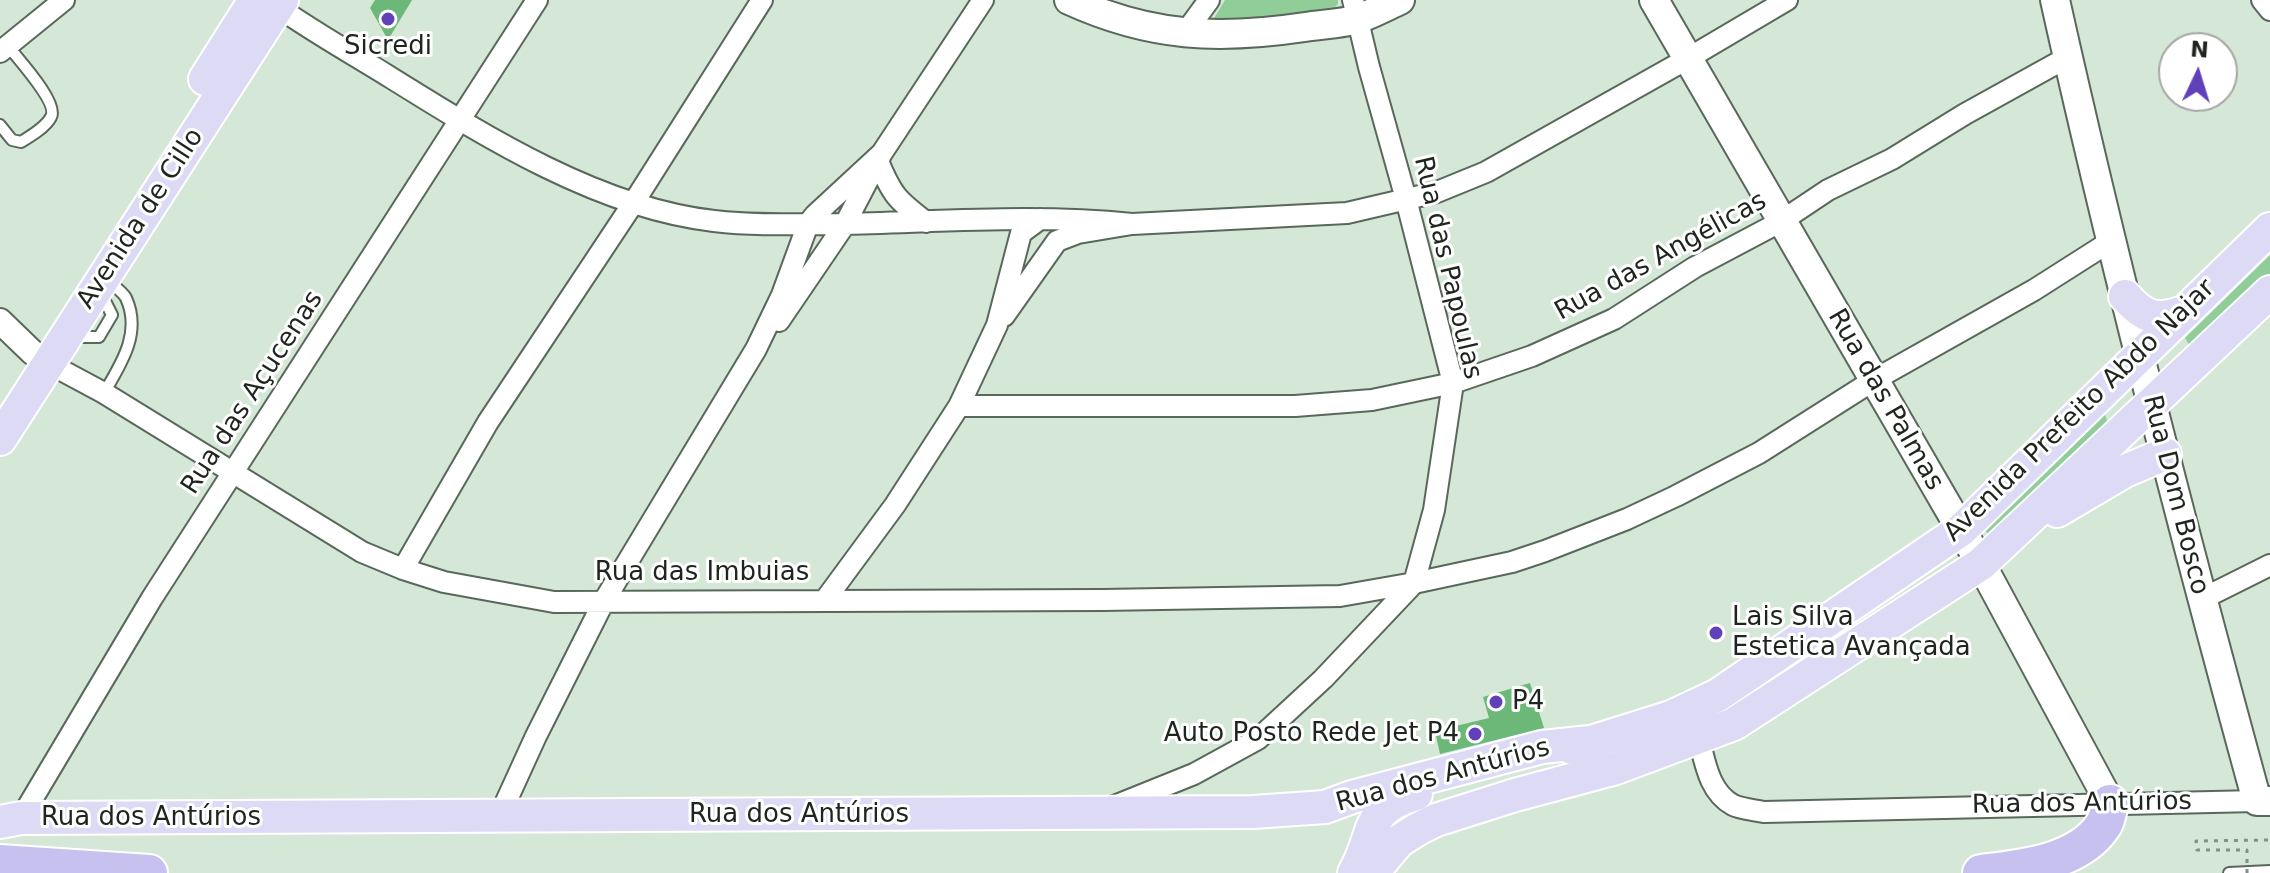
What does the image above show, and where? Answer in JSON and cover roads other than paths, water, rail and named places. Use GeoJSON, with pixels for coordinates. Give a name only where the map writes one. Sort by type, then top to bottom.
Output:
{"type":"FeatureCollection","features":[{"type":"Feature","properties":{"kind":"highway"},"geometry":{"type":"LineString","coordinates":[[1981,873],[2019,868],[2075,850],[2092,839],[2105,824],[2110,803]]}},
{"type":"Feature","properties":{"kind":"highway"},"geometry":{"type":"LineString","coordinates":[[0,863],[149,873]]}},
{"type":"Feature","properties":{"kind":"main road"},"geometry":{"type":"LineString","coordinates":[[1069,0],[1102,15],[1151,29],[1205,35],[1282,31],[1400,0]]}},
{"type":"Feature","properties":{"kind":"main road","name":"Rua das Palmas"},"geometry":{"type":"LineString","coordinates":[[1654,0],[1961,530],[1987,558],[2110,803]]}},
{"type":"Feature","properties":{"kind":"main road","name":"Rua Dom Bosco"},"geometry":{"type":"LineString","coordinates":[[2055,0],[2139,356],[2202,599],[2263,801]]}},
{"type":"Feature","properties":{"kind":"main road","name":"Avenida de Cillo"},"geometry":{"type":"LineString","coordinates":[[0,402],[48,351],[100,282],[270,2]]}},
{"type":"Feature","properties":{"kind":"main road","name":"Avenida de Cillo"},"geometry":{"type":"LineString","coordinates":[[0,439],[48,351],[270,2]]}},
{"type":"Feature","properties":{"kind":"main road","name":"Avenida Prefeito Abdo Najar"},"geometry":{"type":"LineString","coordinates":[[1354,873],[1367,848],[1373,822],[1390,803],[1671,717],[1718,695],[1961,530],[2270,229]]}},
{"type":"Feature","properties":{"kind":"main road"},"geometry":{"type":"LineString","coordinates":[[2125,296],[2136,310],[2152,317],[2169,318],[2186,311]]}},
{"type":"Feature","properties":{"kind":"main road","name":"Avenida Prefeito Abdo Najar"},"geometry":{"type":"LineString","coordinates":[[1372,873],[1399,841],[1436,820],[1616,768],[1734,724],[1987,558],[2152,403],[2267,302]]}},
{"type":"Feature","properties":{"kind":"main road"},"geometry":{"type":"LineString","coordinates":[[1987,558],[2108,480],[2165,454]]}},
{"type":"Feature","properties":{"kind":"main road","name":"Rua dos Antúrios"},"geometry":{"type":"LineString","coordinates":[[7,820],[1253,812],[1325,807],[1542,747],[1590,742]]}},
{"type":"Feature","properties":{"kind":"main road"},"geometry":{"type":"LineString","coordinates":[[1380,790],[1412,795],[1419,806],[1416,823],[1399,841]]}},
{"type":"Feature","properties":{"kind":"street"},"geometry":{"type":"LineString","coordinates":[[4,49],[64,0]]}},
{"type":"Feature","properties":{"kind":"street","name":"Rua das Açucenas"},"geometry":{"type":"LineString","coordinates":[[7,820],[537,0]]}},
{"type":"Feature","properties":{"kind":"street"},"geometry":{"type":"LineString","coordinates":[[403,569],[488,422],[634,202],[762,0]]}},
{"type":"Feature","properties":{"kind":"street"},"geometry":{"type":"LineString","coordinates":[[756,349],[793,302],[845,224],[880,157],[983,0]]}},
{"type":"Feature","properties":{"kind":"street"},"geometry":{"type":"LineString","coordinates":[[1185,33],[1209,0]]}},
{"type":"Feature","properties":{"kind":"street"},"geometry":{"type":"LineString","coordinates":[[825,600],[895,505],[959,406],[997,325],[1057,241],[1078,233],[1132,224],[1347,213],[1437,192],[1486,172],[1787,0]]}},
{"type":"Feature","properties":{"kind":"street"},"geometry":{"type":"LineString","coordinates":[[2262,0],[2270,10]]}},
{"type":"Feature","properties":{"kind":"street"},"geometry":{"type":"LineString","coordinates":[[270,2],[510,149],[572,179],[677,215],[768,225],[1040,219],[1088,219],[1132,224]]}},
{"type":"Feature","properties":{"kind":"street","name":"Rua das Papoulas"},"geometry":{"type":"LineString","coordinates":[[1097,813],[1194,774],[1258,739],[1323,679],[1414,583],[1434,510],[1453,383],[1355,10]]}},
{"type":"Feature","properties":{"kind":"street","name":"Rua das Angélicas"},"geometry":{"type":"LineString","coordinates":[[959,406],[1295,406],[1372,400],[1453,383],[1532,356],[1614,319],[1695,267],[1780,222],[1828,190],[1892,159],[2068,57]]}},
{"type":"Feature","properties":{"kind":"street"},"geometry":{"type":"LineString","coordinates":[[880,157],[889,187],[900,201],[926,222]]}},
{"type":"Feature","properties":{"kind":"street"},"geometry":{"type":"LineString","coordinates":[[499,817],[604,601],[756,349],[782,295],[808,224],[880,157]]}},
{"type":"Feature","properties":{"kind":"street"},"geometry":{"type":"LineString","coordinates":[[1040,219],[1057,241]]}},
{"type":"Feature","properties":{"kind":"street"},"geometry":{"type":"LineString","coordinates":[[997,325],[1021,233],[1040,219]]}},
{"type":"Feature","properties":{"kind":"street","name":"Rua das Imbuias"},"geometry":{"type":"LineString","coordinates":[[0,321],[48,351],[104,393],[362,552],[444,582],[554,602],[1340,596],[1512,562],[1627,519],[1759,453],[1874,380],[2034,290],[2111,241]]}},
{"type":"Feature","properties":{"kind":"street"},"geometry":{"type":"LineString","coordinates":[[2202,599],[2270,565]]}},
{"type":"Feature","properties":{"kind":"street","name":"Rua dos Antúrios"},"geometry":{"type":"LineString","coordinates":[[1699,739],[1715,789],[1733,805],[1764,812],[2263,801]]}},
{"type":"Feature","properties":{"kind":"lane"},"geometry":{"type":"LineString","coordinates":[[0,125],[12,140],[21,142],[50,119],[53,113],[44,92],[4,49]]}},
{"type":"Feature","properties":{"kind":"lane"},"geometry":{"type":"LineString","coordinates":[[100,282],[125,296],[132,323],[127,352],[104,393]]}},
{"type":"Feature","properties":{"kind":"lane"},"geometry":{"type":"LineString","coordinates":[[2229,873],[2270,871]]}},
{"type":"Feature","properties":{"kind":"place","name":"Sicredi"},"geometry":{"type":"Point","coordinates":[388,19]}},
{"type":"Feature","properties":{"kind":"place","name":"Lais Silva Estetica Avançada"},"geometry":{"type":"Point","coordinates":[1716,633]}},
{"type":"Feature","properties":{"kind":"place","name":"P4"},"geometry":{"type":"Point","coordinates":[1496,702]}},
{"type":"Feature","properties":{"kind":"place","name":"Auto Posto Rede Jet P4"},"geometry":{"type":"Point","coordinates":[1475,734]}}]}
